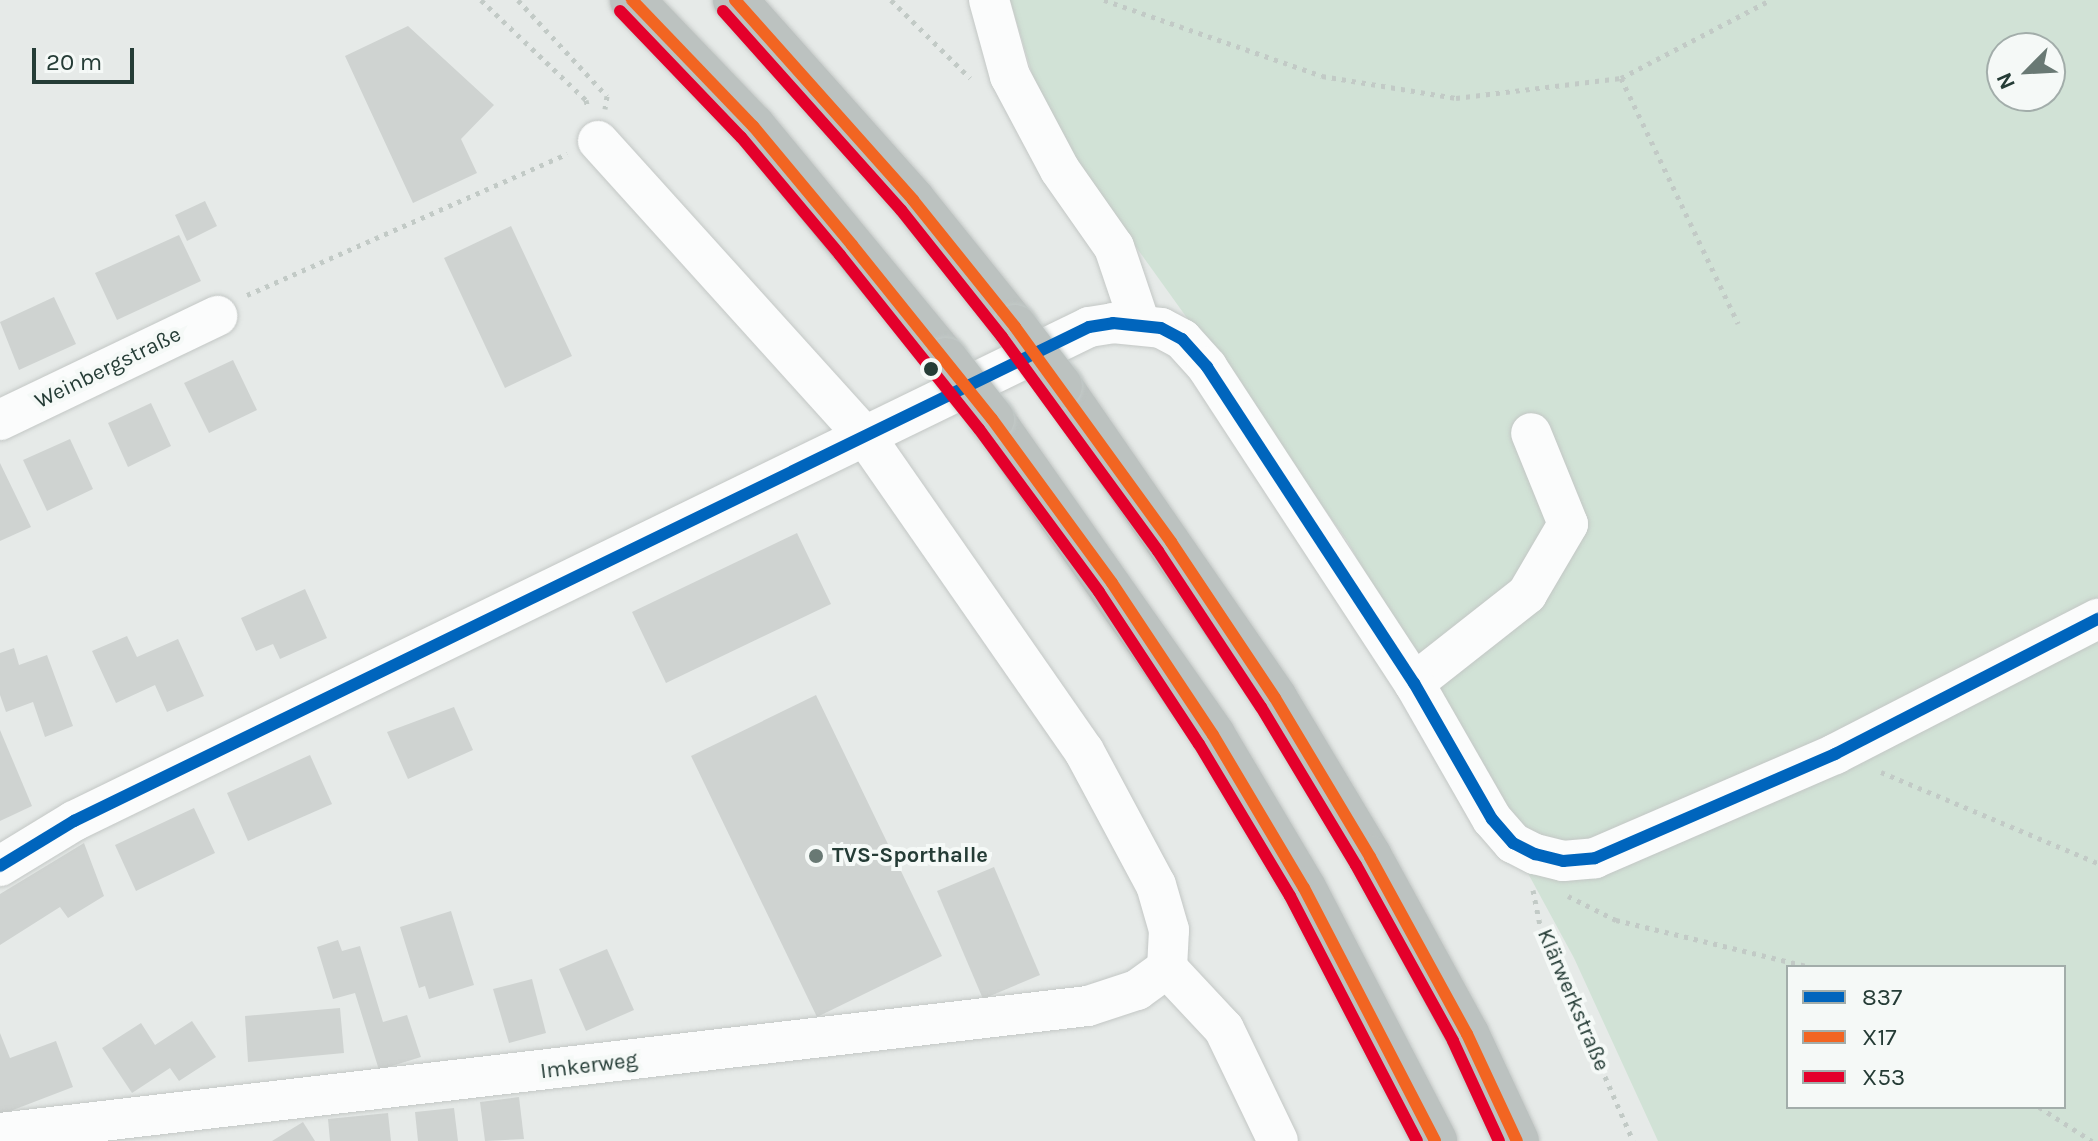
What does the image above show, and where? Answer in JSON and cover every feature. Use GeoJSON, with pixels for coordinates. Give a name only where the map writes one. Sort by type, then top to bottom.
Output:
{"type":"FeatureCollection","features":[{"type":"Feature","properties":{"kind":"highway"},"geometry":{"type":"LineString","coordinates":[[632,0],[753,126],[992,419],[1213,735],[1304,888],[1435,1141]]}},
{"type":"Feature","properties":{"kind":"highway"},"geometry":{"type":"LineString","coordinates":[[735,0],[903,189],[1015,327],[1060,386],[1283,711],[1452,1007],[1517,1141]]}},
{"type":"Feature","properties":{"kind":"street"},"geometry":{"type":"LineString","coordinates":[[989,0],[1010,76],[1060,170],[1114,247],[1140,324]]}},
{"type":"Feature","properties":{"kind":"street"},"geometry":{"type":"LineString","coordinates":[[598,141],[867,439],[1084,751],[1156,885],[1169,930],[1167,968],[1224,1029],[1278,1141]]}},
{"type":"Feature","properties":{"kind":"street","name":"Weinbergstraße"},"geometry":{"type":"LineString","coordinates":[[0,420],[217,316]]}},
{"type":"Feature","properties":{"kind":"street"},"geometry":{"type":"LineString","coordinates":[[0,866],[74,821],[867,439],[1089,327],[1140,324],[1182,339],[1207,367],[1414,683],[1492,819],[1513,843],[1535,854],[1563,861],[1595,858],[1835,754],[2098,619]]}},
{"type":"Feature","properties":{"kind":"street"},"geometry":{"type":"LineString","coordinates":[[1414,683],[1527,594],[1568,524],[1531,433]]}},
{"type":"Feature","properties":{"kind":"street","name":"Imkerweg"},"geometry":{"type":"LineString","coordinates":[[0,1133],[1088,1006],[1137,990],[1167,968]]}},
{"type":"Feature","properties":{"kind":"path"},"geometry":{"type":"LineString","coordinates":[[481,0],[586,100],[598,141]]}},
{"type":"Feature","properties":{"kind":"path"},"geometry":{"type":"LineString","coordinates":[[518,0],[607,96],[598,141]]}},
{"type":"Feature","properties":{"kind":"path"},"geometry":{"type":"LineString","coordinates":[[1104,0],[1322,76],[1456,98],[1621,78],[1770,0]]}},
{"type":"Feature","properties":{"kind":"path"},"geometry":{"type":"LineString","coordinates":[[1621,78],[1738,323]]}},
{"type":"Feature","properties":{"kind":"path"},"geometry":{"type":"LineString","coordinates":[[217,316],[235,300],[598,141]]}},
{"type":"Feature","properties":{"kind":"path"},"geometry":{"type":"LineString","coordinates":[[1835,754],[2098,863]]}},
{"type":"Feature","properties":{"kind":"path"},"geometry":{"type":"LineString","coordinates":[[1535,854],[1573,903],[1616,920],[1802,965]]}},
{"type":"Feature","properties":{"kind":"path","name":"Klärwerkstraße"},"geometry":{"type":"LineString","coordinates":[[1535,854],[1533,897],[1541,930],[1633,1141]]}},
{"type":"Feature","properties":{"kind":"path"},"geometry":{"type":"LineString","coordinates":[[2042,1109],[2092,1141]]}},
{"type":"Feature","properties":{"kind":"green space"},"geometry":{"type":"Polygon","coordinates":[[[1010,0],[2098,0],[2098,1141],[1658,1141],[1574,958],[1348,542],[1080,169],[1033,77],[1010,0]]]}},
{"type":"Feature","properties":{"kind":"building"},"geometry":{"type":"Polygon","coordinates":[[[408,26],[494,105],[461,139],[477,173],[413,203],[345,56],[408,26]]]}},
{"type":"Feature","properties":{"kind":"building"},"geometry":{"type":"Polygon","coordinates":[[[205,201],[217,226],[187,241],[175,215],[205,201]]]}},
{"type":"Feature","properties":{"kind":"building"},"geometry":{"type":"Polygon","coordinates":[[[511,226],[572,356],[505,388],[444,258],[511,226]]]}},
{"type":"Feature","properties":{"kind":"building"},"geometry":{"type":"Polygon","coordinates":[[[179,235],[201,281],[117,320],[95,273],[179,235]]]}},
{"type":"Feature","properties":{"kind":"building"},"geometry":{"type":"Polygon","coordinates":[[[54,297],[76,344],[19,370],[0,322],[54,297]]]}},
{"type":"Feature","properties":{"kind":"building"},"geometry":{"type":"Polygon","coordinates":[[[233,360],[257,410],[209,433],[184,383],[233,360]]]}},
{"type":"Feature","properties":{"kind":"building"},"geometry":{"type":"Polygon","coordinates":[[[151,403],[171,446],[128,467],[108,423],[151,403]]]}},
{"type":"Feature","properties":{"kind":"building"},"geometry":{"type":"Polygon","coordinates":[[[70,439],[93,489],[47,511],[23,460],[70,439]]]}},
{"type":"Feature","properties":{"kind":"building"},"geometry":{"type":"Polygon","coordinates":[[[0,463],[31,527],[0,541],[0,463]]]}},
{"type":"Feature","properties":{"kind":"building"},"geometry":{"type":"Polygon","coordinates":[[[797,533],[831,604],[666,683],[632,612],[797,533]]]}},
{"type":"Feature","properties":{"kind":"building"},"geometry":{"type":"Polygon","coordinates":[[[305,589],[327,638],[280,659],[273,644],[256,651],[241,618],[305,589]]]}},
{"type":"Feature","properties":{"kind":"building"},"geometry":{"type":"Polygon","coordinates":[[[127,636],[137,657],[178,639],[204,696],[167,712],[155,685],[116,703],[92,651],[127,636]]]}},
{"type":"Feature","properties":{"kind":"building"},"geometry":{"type":"Polygon","coordinates":[[[14,648],[19,665],[47,655],[73,726],[45,737],[33,702],[6,712],[0,695],[0,653],[14,648]]]}},
{"type":"Feature","properties":{"kind":"building","name":"TVS-Sporthalle"},"geometry":{"type":"Polygon","coordinates":[[[816,695],[942,956],[817,1017],[691,756],[816,695]]]}},
{"type":"Feature","properties":{"kind":"building"},"geometry":{"type":"Polygon","coordinates":[[[454,707],[473,750],[408,779],[387,732],[454,707]]]}},
{"type":"Feature","properties":{"kind":"building"},"geometry":{"type":"Polygon","coordinates":[[[0,730],[32,806],[0,821],[0,730]]]}},
{"type":"Feature","properties":{"kind":"building"},"geometry":{"type":"Polygon","coordinates":[[[310,755],[332,804],[248,841],[227,793],[310,755]]]}},
{"type":"Feature","properties":{"kind":"building"},"geometry":{"type":"Polygon","coordinates":[[[194,808],[215,853],[136,891],[115,845],[194,808]]]}},
{"type":"Feature","properties":{"kind":"building"},"geometry":{"type":"Polygon","coordinates":[[[84,843],[104,896],[68,918],[60,907],[0,945],[0,894],[84,843]]]}},
{"type":"Feature","properties":{"kind":"building"},"geometry":{"type":"Polygon","coordinates":[[[994,867],[1040,975],[983,999],[937,891],[994,867]]]}},
{"type":"Feature","properties":{"kind":"building"},"geometry":{"type":"Polygon","coordinates":[[[451,911],[474,985],[429,999],[425,986],[419,988],[400,927],[451,911]]]}},
{"type":"Feature","properties":{"kind":"building"},"geometry":{"type":"Polygon","coordinates":[[[338,940],[342,951],[360,946],[383,1022],[407,1015],[421,1057],[379,1070],[355,993],[333,999],[317,947],[338,940]]]}},
{"type":"Feature","properties":{"kind":"building"},"geometry":{"type":"Polygon","coordinates":[[[607,949],[634,1010],[586,1031],[559,969],[607,949]]]}},
{"type":"Feature","properties":{"kind":"building"},"geometry":{"type":"Polygon","coordinates":[[[532,979],[546,1033],[509,1043],[493,989],[532,979]]]}},
{"type":"Feature","properties":{"kind":"building"},"geometry":{"type":"Polygon","coordinates":[[[340,1008],[344,1053],[248,1062],[245,1016],[340,1008]]]}},
{"type":"Feature","properties":{"kind":"building"},"geometry":{"type":"Polygon","coordinates":[[[192,1021],[216,1057],[179,1081],[170,1068],[132,1093],[102,1048],[141,1023],[155,1045],[192,1021]]]}},
{"type":"Feature","properties":{"kind":"building"},"geometry":{"type":"Polygon","coordinates":[[[0,1033],[10,1058],[56,1041],[73,1087],[0,1115],[0,1033]]]}},
{"type":"Feature","properties":{"kind":"building"},"geometry":{"type":"Polygon","coordinates":[[[519,1097],[524,1139],[485,1141],[480,1102],[519,1097]]]}},
{"type":"Feature","properties":{"kind":"building"},"geometry":{"type":"Polygon","coordinates":[[[454,1108],[458,1141],[418,1141],[415,1112],[454,1108]]]}},
{"type":"Feature","properties":{"kind":"building"},"geometry":{"type":"Polygon","coordinates":[[[388,1113],[391,1141],[330,1141],[328,1119],[388,1113]]]}},
{"type":"Feature","properties":{"kind":"building"},"geometry":{"type":"Polygon","coordinates":[[[303,1122],[315,1141],[272,1141],[303,1122]]]}},
{"type":"Feature","properties":{"kind":"transit line","name":"X17"},"geometry":{"type":"LineString","coordinates":[[632,0],[753,126],[852,245],[992,419],[1112,583],[1213,735],[1304,888],[1435,1141]]}},
{"type":"Feature","properties":{"kind":"transit line","name":"X17"},"geometry":{"type":"LineString","coordinates":[[735,0],[913,200],[1015,327],[1171,542],[1275,698],[1370,857],[1467,1034],[1517,1141]]}},
{"type":"Feature","properties":{"kind":"transit line","name":"X53"},"geometry":{"type":"LineString","coordinates":[[620,11],[741,137],[840,255],[979,429],[1099,592],[1199,744],[1290,896],[1417,1141]]}},
{"type":"Feature","properties":{"kind":"transit line","name":"X53"},"geometry":{"type":"LineString","coordinates":[[723,11],[901,210],[1002,337],[1158,551],[1261,707],[1356,865],[1453,1041],[1499,1141]]}},
{"type":"Feature","properties":{"kind":"transit line","name":"837"},"geometry":{"type":"LineString","coordinates":[[0,866],[74,821],[1089,327],[1113,323],[1161,328],[1182,339],[1207,367],[1414,683],[1492,819],[1513,843],[1535,854],[1563,861],[1595,858],[1835,754],[2098,619]]}},
{"type":"Feature","properties":{"kind":"place","name":"TVS-Sporthalle"},"geometry":{"type":"Point","coordinates":[816,856]}}]}
